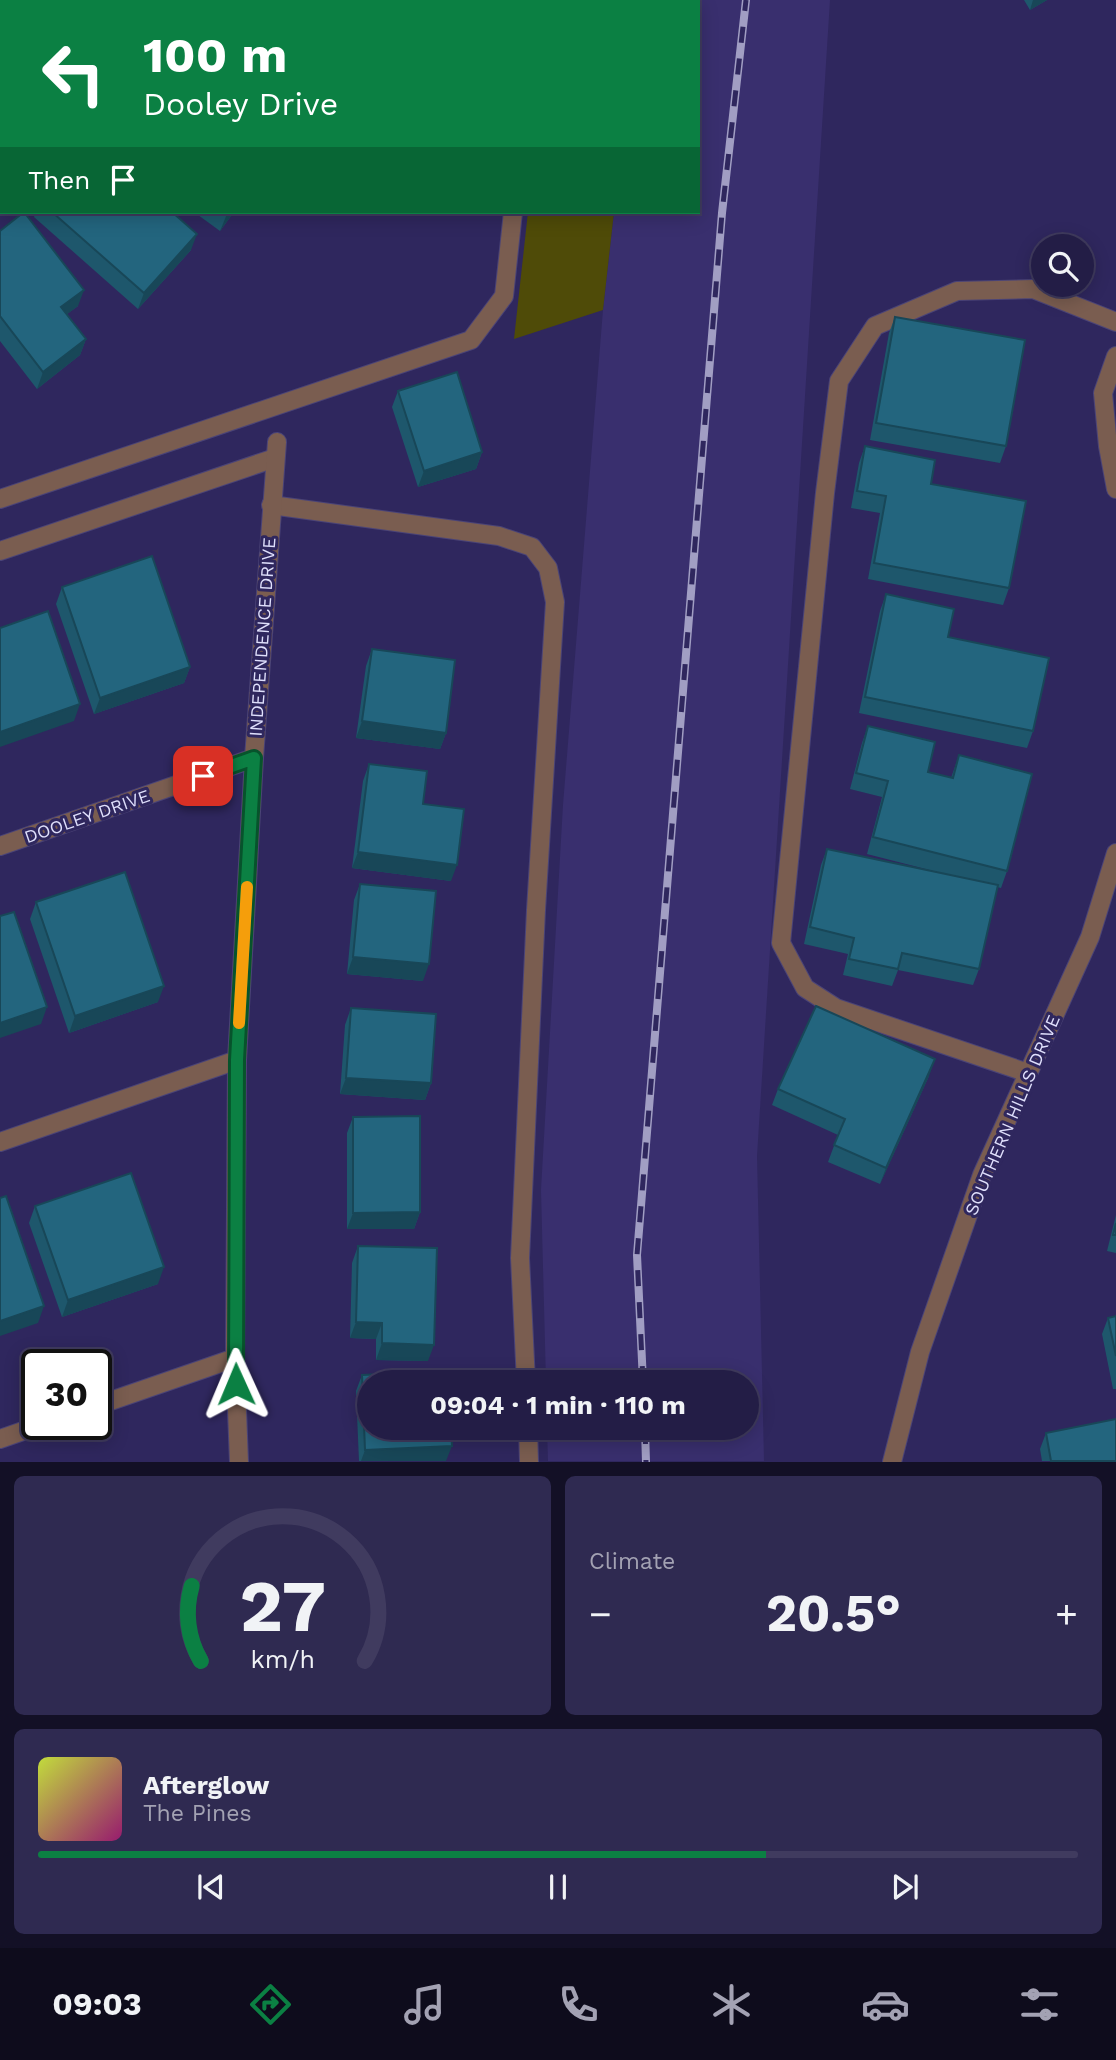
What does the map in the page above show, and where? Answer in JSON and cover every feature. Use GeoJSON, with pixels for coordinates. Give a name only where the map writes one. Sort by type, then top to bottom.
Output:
{"type":"FeatureCollection","features":[{"type":"Feature","properties":{"kind":"street"},"geometry":{"type":"LineString","coordinates":[[0,499],[471,340],[504,296],[513,214]]}},
{"type":"Feature","properties":{"kind":"street"},"geometry":{"type":"LineString","coordinates":[[1028,1073],[835,1008],[805,988],[781,943],[825,493],[839,381],[875,326],[957,291],[1033,289],[1116,322]]}},
{"type":"Feature","properties":{"kind":"street"},"geometry":{"type":"LineString","coordinates":[[1116,356],[1103,393],[1108,446],[1116,489]]}},
{"type":"Feature","properties":{"kind":"street","name":"INDEPENDENCE DRIVE"},"geometry":{"type":"LineString","coordinates":[[0,551],[276,450],[254,758],[237,1060],[235,1358],[239,1461]]}},
{"type":"Feature","properties":{"kind":"street"},"geometry":{"type":"LineString","coordinates":[[271,505],[499,536],[532,547],[548,568],[555,601],[536,910],[520,1258],[525,1370]]}},
{"type":"Feature","properties":{"kind":"street","name":"DOOLEY DRIVE"},"geometry":{"type":"LineString","coordinates":[[0,846],[254,758]]}},
{"type":"Feature","properties":{"kind":"street","name":"SOUTHERN HILLS DRIVE"},"geometry":{"type":"LineString","coordinates":[[892,1461],[920,1352],[982,1175],[1090,937],[1116,853]]}},
{"type":"Feature","properties":{"kind":"street"},"geometry":{"type":"LineString","coordinates":[[0,1142],[237,1060]]}},
{"type":"Feature","properties":{"kind":"street"},"geometry":{"type":"LineString","coordinates":[[112,1400],[235,1358]]}},
{"type":"Feature","properties":{"kind":"street"},"geometry":{"type":"LineString","coordinates":[[0,1439],[21,1432]]}},
{"type":"Feature","properties":{"kind":"street"},"geometry":{"type":"LineString","coordinates":[[528,1440],[529,1461]]}},
{"type":"Feature","properties":{"kind":"shaded area"},"geometry":{"type":"Polygon","coordinates":[[[700,0],[830,0],[757,1156],[764,1461],[548,1461],[547,1440],[759,1440],[759,1370],[546,1370],[541,1190],[563,805],[603,310],[614,214],[700,214],[700,0]]]}},
{"type":"Feature","properties":{"kind":"shaded area"},"geometry":{"type":"Polygon","coordinates":[[[528,214],[614,214],[603,310],[514,339],[528,214]]]}},
{"type":"Feature","properties":{"kind":"building"},"geometry":{"type":"Polygon","coordinates":[[[21,214],[26,214],[84,290],[61,307],[86,339],[43,372],[0,316],[0,231],[21,214]]]}},
{"type":"Feature","properties":{"kind":"building"},"geometry":{"type":"Polygon","coordinates":[[[54,214],[174,214],[197,234],[144,293],[54,214]]]}},
{"type":"Feature","properties":{"kind":"building"},"geometry":{"type":"Polygon","coordinates":[[[895,317],[1025,340],[1006,446],[876,423],[895,317]]]}},
{"type":"Feature","properties":{"kind":"building"},"geometry":{"type":"Polygon","coordinates":[[[457,372],[482,452],[424,471],[398,391],[457,372]]]}},
{"type":"Feature","properties":{"kind":"building"},"geometry":{"type":"Polygon","coordinates":[[[865,446],[935,460],[931,484],[1026,501],[1009,588],[874,563],[886,496],[857,491],[865,446]]]}},
{"type":"Feature","properties":{"kind":"building"},"geometry":{"type":"Polygon","coordinates":[[[152,556],[190,667],[100,698],[62,587],[152,556]]]}},
{"type":"Feature","properties":{"kind":"building"},"geometry":{"type":"Polygon","coordinates":[[[886,594],[954,609],[948,637],[1049,658],[1033,731],[865,697],[886,594]]]}},
{"type":"Feature","properties":{"kind":"building"},"geometry":{"type":"Polygon","coordinates":[[[48,611],[80,704],[0,732],[0,628],[48,611]]]}},
{"type":"Feature","properties":{"kind":"building"},"geometry":{"type":"Polygon","coordinates":[[[372,649],[455,660],[446,733],[362,721],[372,649]]]}},
{"type":"Feature","properties":{"kind":"building"},"geometry":{"type":"Polygon","coordinates":[[[868,726],[935,742],[928,772],[953,778],[959,755],[1032,774],[1007,871],[873,837],[888,781],[856,773],[868,726]]]}},
{"type":"Feature","properties":{"kind":"building"},"geometry":{"type":"Polygon","coordinates":[[[369,764],[427,771],[423,804],[464,809],[457,865],[358,852],[369,764]]]}},
{"type":"Feature","properties":{"kind":"building"},"geometry":{"type":"Polygon","coordinates":[[[827,849],[998,885],[979,969],[902,953],[898,969],[849,959],[854,938],[810,927],[827,849]]]}},
{"type":"Feature","properties":{"kind":"building"},"geometry":{"type":"Polygon","coordinates":[[[125,872],[164,986],[75,1016],[36,902],[125,872]]]}},
{"type":"Feature","properties":{"kind":"building"},"geometry":{"type":"Polygon","coordinates":[[[360,884],[436,891],[429,964],[353,957],[360,884]]]}},
{"type":"Feature","properties":{"kind":"building"},"geometry":{"type":"Polygon","coordinates":[[[14,912],[47,1007],[0,1023],[0,916],[14,912]]]}},
{"type":"Feature","properties":{"kind":"building"},"geometry":{"type":"Polygon","coordinates":[[[816,1006],[935,1059],[886,1168],[834,1145],[845,1119],[778,1089],[816,1006]]]}},
{"type":"Feature","properties":{"kind":"building"},"geometry":{"type":"Polygon","coordinates":[[[351,1008],[436,1014],[431,1083],[346,1078],[351,1008]]]}},
{"type":"Feature","properties":{"kind":"building"},"geometry":{"type":"Polygon","coordinates":[[[420,1116],[420,1212],[353,1213],[353,1117],[420,1116]]]}},
{"type":"Feature","properties":{"kind":"building"},"geometry":{"type":"Polygon","coordinates":[[[131,1173],[164,1267],[68,1300],[35,1206],[131,1173]]]}},
{"type":"Feature","properties":{"kind":"building"},"geometry":{"type":"Polygon","coordinates":[[[6,1196],[44,1306],[0,1321],[0,1198],[6,1196]]]}},
{"type":"Feature","properties":{"kind":"building"},"geometry":{"type":"Polygon","coordinates":[[[358,1246],[437,1248],[434,1345],[382,1343],[382,1323],[356,1322],[358,1246]]]}},
{"type":"Feature","properties":{"kind":"building"},"geometry":{"type":"Polygon","coordinates":[[[1116,1316],[1116,1356],[1108,1318],[1116,1316]]]}},
{"type":"Feature","properties":{"kind":"building"},"geometry":{"type":"Polygon","coordinates":[[[1116,1419],[1116,1461],[1051,1461],[1046,1433],[1116,1419]]]}},
{"type":"Feature","properties":{"kind":"building"},"geometry":{"type":"Polygon","coordinates":[[[365,1440],[452,1440],[452,1446],[365,1450],[365,1440]]]}},
{"type":"Feature","properties":{"kind":"railway"},"geometry":{"type":"LineString","coordinates":[[642,1370],[637,1255],[722,213],[746,0]]}},
{"type":"Feature","properties":{"kind":"railway"},"geometry":{"type":"LineString","coordinates":[[645,1440],[646,1462]]}},
{"type":"Feature","properties":{"kind":"slow traffic"},"geometry":{"type":"LineString","coordinates":[[239,1023],[247,887]]}},
{"type":"Feature","properties":{"kind":"route"},"geometry":{"type":"LineString","coordinates":[[203,776],[254,758],[237,1060],[236,1384]]}}]}
